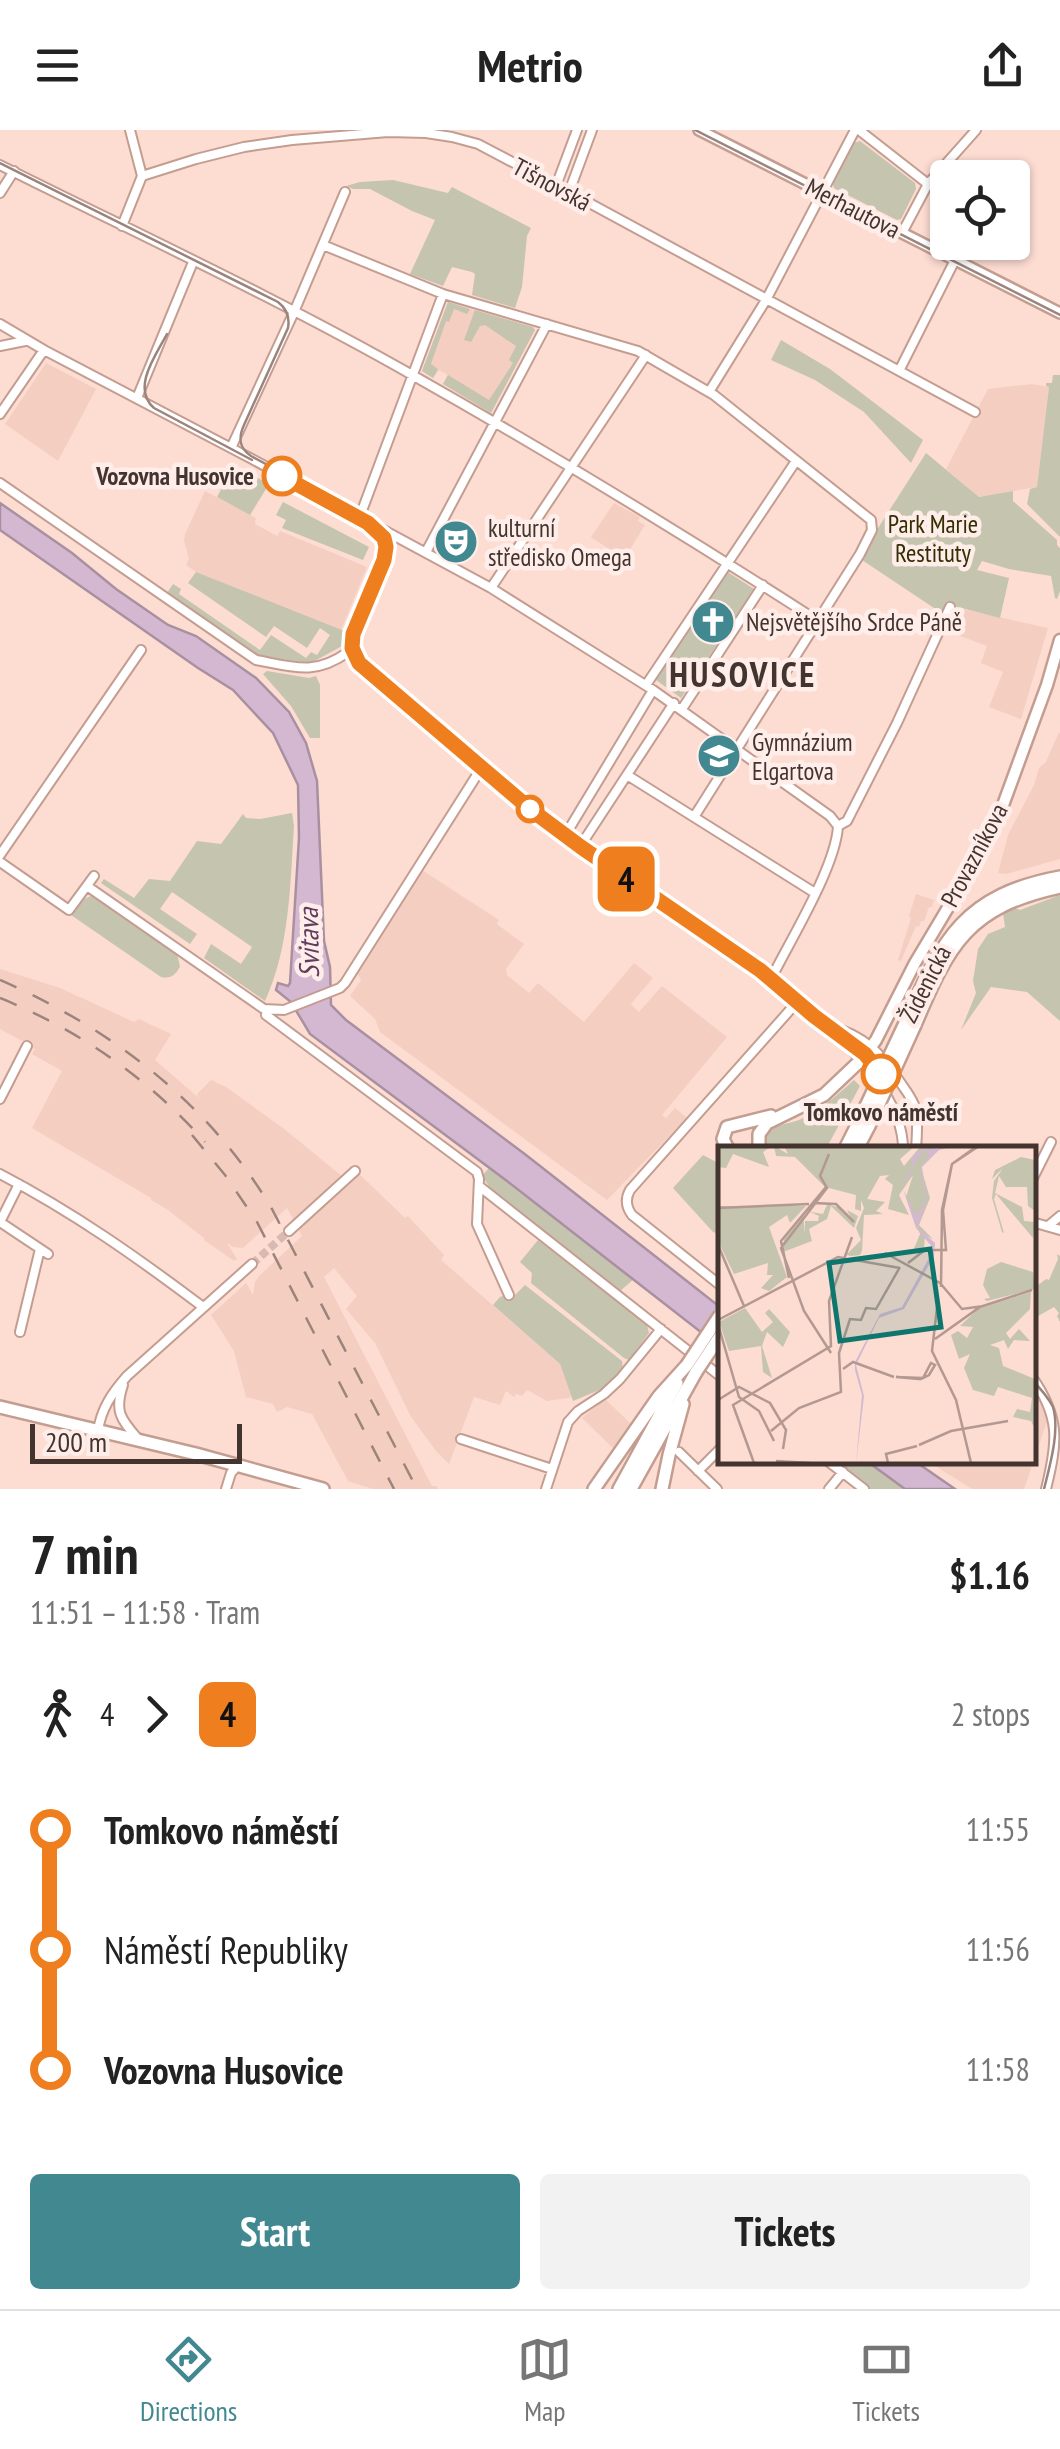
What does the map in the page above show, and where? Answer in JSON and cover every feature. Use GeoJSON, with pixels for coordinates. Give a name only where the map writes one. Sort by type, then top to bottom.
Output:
{"type":"FeatureCollection","features":[{"type":"Feature","properties":{"kind":"main road","name":"Provazníkova"},"geometry":{"type":"LineString","coordinates":[[862,1058],[999,816],[1060,640]]}},
{"type":"Feature","properties":{"kind":"main road","name":"Židenická"},"geometry":{"type":"LineString","coordinates":[[853,1146],[910,1024],[937,954],[952,933],[968,916],[1004,892],[1060,877]]}},
{"type":"Feature","properties":{"kind":"main road","name":"Židenická"},"geometry":{"type":"LineString","coordinates":[[910,1024],[945,960],[966,931],[1010,902],[1060,888]]}},
{"type":"Feature","properties":{"kind":"main road"},"geometry":{"type":"LineString","coordinates":[[759,1146],[764,1126],[824,1094],[862,1058]]}},
{"type":"Feature","properties":{"kind":"main road"},"geometry":{"type":"LineString","coordinates":[[726,1146],[722,1140],[726,1127],[786,1113]]}},
{"type":"Feature","properties":{"kind":"main road"},"geometry":{"type":"LineString","coordinates":[[626,1487],[718,1319]]}},
{"type":"Feature","properties":{"kind":"main road"},"geometry":{"type":"LineString","coordinates":[[594,1489],[659,1396],[718,1338]]}},
{"type":"Feature","properties":{"kind":"main road"},"geometry":{"type":"LineString","coordinates":[[662,1489],[674,1454],[691,1368]]}},
{"type":"Feature","properties":{"kind":"main road"},"geometry":{"type":"LineString","coordinates":[[0,1407],[322,1489]]}},
{"type":"Feature","properties":{"kind":"main road"},"geometry":{"type":"LineString","coordinates":[[654,1489],[674,1454]]}},
{"type":"Feature","properties":{"kind":"street"},"geometry":{"type":"LineString","coordinates":[[122,226],[142,176],[130,130]]}},
{"type":"Feature","properties":{"kind":"street"},"geometry":{"type":"LineString","coordinates":[[478,144],[483,130]]}},
{"type":"Feature","properties":{"kind":"street"},"geometry":{"type":"LineString","coordinates":[[556,186],[577,130]]}},
{"type":"Feature","properties":{"kind":"street"},"geometry":{"type":"LineString","coordinates":[[568,192],[592,130]]}},
{"type":"Feature","properties":{"kind":"street","name":"Merhautova"},"geometry":{"type":"LineString","coordinates":[[699,130],[930,247]]}},
{"type":"Feature","properties":{"kind":"street"},"geometry":{"type":"LineString","coordinates":[[709,392],[766,300],[857,130],[928,184]]}},
{"type":"Feature","properties":{"kind":"street"},"geometry":{"type":"LineString","coordinates":[[902,233],[928,184],[976,130]]}},
{"type":"Feature","properties":{"kind":"street","name":"Tišnovská"},"geometry":{"type":"LineString","coordinates":[[142,176],[196,159],[334,132],[426,132],[478,144],[974,412]]}},
{"type":"Feature","properties":{"kind":"street"},"geometry":{"type":"LineString","coordinates":[[0,164],[412,375],[818,621]]}},
{"type":"Feature","properties":{"kind":"street"},"geometry":{"type":"LineString","coordinates":[[0,192],[14,171]]}},
{"type":"Feature","properties":{"kind":"street"},"geometry":{"type":"LineString","coordinates":[[231,448],[345,192]]}},
{"type":"Feature","properties":{"kind":"street"},"geometry":{"type":"LineString","coordinates":[[323,245],[444,294],[646,356],[709,392],[864,514],[872,525],[862,551],[694,818]]}},
{"type":"Feature","properties":{"kind":"street"},"geometry":{"type":"LineString","coordinates":[[899,371],[955,260]]}},
{"type":"Feature","properties":{"kind":"street","name":"Merhautova"},"geometry":{"type":"LineString","coordinates":[[955,260],[1060,313]]}},
{"type":"Feature","properties":{"kind":"street"},"geometry":{"type":"LineString","coordinates":[[137,398],[194,262]]}},
{"type":"Feature","properties":{"kind":"street"},"geometry":{"type":"LineString","coordinates":[[360,516],[444,294]]}},
{"type":"Feature","properties":{"kind":"street"},"geometry":{"type":"LineString","coordinates":[[0,324],[491,588],[650,687],[830,816],[838,826],[837,838],[815,893],[772,977]]}},
{"type":"Feature","properties":{"kind":"street"},"geometry":{"type":"LineString","coordinates":[[426,552],[546,324]]}},
{"type":"Feature","properties":{"kind":"street"},"geometry":{"type":"LineString","coordinates":[[0,346],[27,341]]}},
{"type":"Feature","properties":{"kind":"street"},"geometry":{"type":"LineString","coordinates":[[0,414],[44,350]]}},
{"type":"Feature","properties":{"kind":"street"},"geometry":{"type":"LineString","coordinates":[[491,588],[646,356]]}},
{"type":"Feature","properties":{"kind":"street"},"geometry":{"type":"LineString","coordinates":[[566,834],[722,569],[796,460]]}},
{"type":"Feature","properties":{"kind":"street"},"geometry":{"type":"LineString","coordinates":[[0,484],[256,660],[306,669],[335,661],[348,652],[393,535]]}},
{"type":"Feature","properties":{"kind":"street"},"geometry":{"type":"LineString","coordinates":[[582,846],[762,586]]}},
{"type":"Feature","properties":{"kind":"street"},"geometry":{"type":"LineString","coordinates":[[838,826],[846,821],[897,723],[950,607]]}},
{"type":"Feature","properties":{"kind":"street"},"geometry":{"type":"LineString","coordinates":[[94,876],[69,910],[0,859],[141,650]]}},
{"type":"Feature","properties":{"kind":"street"},"geometry":{"type":"LineString","coordinates":[[348,652],[566,834],[772,977],[829,1026],[862,1058],[896,1112],[903,1146]]}},
{"type":"Feature","properties":{"kind":"street"},"geometry":{"type":"LineString","coordinates":[[266,1012],[288,1009],[345,983],[482,767]]}},
{"type":"Feature","properties":{"kind":"street"},"geometry":{"type":"LineString","coordinates":[[628,775],[815,893]]}},
{"type":"Feature","properties":{"kind":"street"},"geometry":{"type":"LineString","coordinates":[[87,886],[266,1012],[476,1172],[477,1224],[509,1295]]}},
{"type":"Feature","properties":{"kind":"street"},"geometry":{"type":"LineString","coordinates":[[718,1283],[632,1216],[626,1198],[798,1001]]}},
{"type":"Feature","properties":{"kind":"street"},"geometry":{"type":"LineString","coordinates":[[829,1026],[849,1031],[886,1061],[914,1104],[916,1146]]}},
{"type":"Feature","properties":{"kind":"street"},"geometry":{"type":"LineString","coordinates":[[0,1100],[28,1046]]}},
{"type":"Feature","properties":{"kind":"street"},"geometry":{"type":"LineString","coordinates":[[1035,1174],[1051,1142]]}},
{"type":"Feature","properties":{"kind":"street"},"geometry":{"type":"LineString","coordinates":[[288,1231],[355,1171]]}},
{"type":"Feature","properties":{"kind":"street"},"geometry":{"type":"LineString","coordinates":[[0,1174],[68,1210],[203,1307]]}},
{"type":"Feature","properties":{"kind":"street"},"geometry":{"type":"LineString","coordinates":[[19,1184],[0,1222],[44,1252],[20,1332]]}},
{"type":"Feature","properties":{"kind":"street"},"geometry":{"type":"LineString","coordinates":[[479,1186],[718,1374]]}},
{"type":"Feature","properties":{"kind":"street"},"geometry":{"type":"LineString","coordinates":[[1048,1226],[1060,1216]]}},
{"type":"Feature","properties":{"kind":"street"},"geometry":{"type":"LineString","coordinates":[[1035,1223],[1060,1230]]}},
{"type":"Feature","properties":{"kind":"street"},"geometry":{"type":"LineString","coordinates":[[98,1431],[100,1416],[126,1376],[252,1264]]}},
{"type":"Feature","properties":{"kind":"street"},"geometry":{"type":"LineString","coordinates":[[546,1489],[565,1427],[578,1410],[620,1379],[661,1330]]}},
{"type":"Feature","properties":{"kind":"street"},"geometry":{"type":"LineString","coordinates":[[126,1376],[118,1408],[140,1441]]}},
{"type":"Feature","properties":{"kind":"street"},"geometry":{"type":"LineString","coordinates":[[1035,1381],[1054,1403],[1060,1425],[1046,1489]]}},
{"type":"Feature","properties":{"kind":"street"},"geometry":{"type":"LineString","coordinates":[[461,1440],[552,1469]]}},
{"type":"Feature","properties":{"kind":"street"},"geometry":{"type":"LineString","coordinates":[[698,1471],[718,1450]]}},
{"type":"Feature","properties":{"kind":"street"},"geometry":{"type":"LineString","coordinates":[[674,1454],[716,1489]]}},
{"type":"Feature","properties":{"kind":"street"},"geometry":{"type":"LineString","coordinates":[[832,1464],[864,1489]]}},
{"type":"Feature","properties":{"kind":"street"},"geometry":{"type":"LineString","coordinates":[[226,1489],[231,1472],[238,1465]]}},
{"type":"Feature","properties":{"kind":"street"},"geometry":{"type":"LineString","coordinates":[[829,1489],[843,1472]]}},
{"type":"Feature","properties":{"kind":"shaded area"},"geometry":{"type":"Polygon","coordinates":[[[448,302],[534,329],[491,413],[443,384],[448,375],[439,370],[433,378],[422,371],[448,302]]]}},
{"type":"Feature","properties":{"kind":"shaded area"},"geometry":{"type":"Polygon","coordinates":[[[46,363],[96,389],[58,461],[5,424],[46,363]]]}},
{"type":"Feature","properties":{"kind":"shaded area"},"geometry":{"type":"Polygon","coordinates":[[[1032,384],[1049,387],[1037,487],[979,497],[946,469],[988,389],[1032,384]]]}},
{"type":"Feature","properties":{"kind":"shaded area","name":"Vozovna Husovice"},"geometry":{"type":"Polygon","coordinates":[[[205,491],[256,518],[255,524],[277,536],[280,531],[367,567],[341,630],[186,565],[189,559],[185,534],[205,491]]]}},
{"type":"Feature","properties":{"kind":"shaded area"},"geometry":{"type":"Polygon","coordinates":[[[614,503],[640,517],[638,521],[645,525],[624,559],[591,537],[614,503]]]}},
{"type":"Feature","properties":{"kind":"shaded area"},"geometry":{"type":"Polygon","coordinates":[[[958,608],[1048,628],[1021,719],[989,707],[1003,672],[981,663],[987,646],[947,631],[958,608]]]}},
{"type":"Feature","properties":{"kind":"shaded area"},"geometry":{"type":"Polygon","coordinates":[[[1060,733],[1060,859],[998,873],[1008,835],[1060,733]]]}},
{"type":"Feature","properties":{"kind":"shaded area"},"geometry":{"type":"Polygon","coordinates":[[[422,870],[499,920],[497,924],[524,944],[506,969],[507,975],[529,993],[538,983],[584,1022],[634,963],[653,978],[631,1004],[639,1012],[662,986],[727,1037],[662,1115],[666,1118],[675,1108],[687,1118],[607,1200],[380,1032],[375,1019],[350,996],[361,980],[357,973],[422,870]]]}},
{"type":"Feature","properties":{"kind":"shaded area"},"geometry":{"type":"Polygon","coordinates":[[[916,894],[934,900],[924,921],[916,926],[901,961],[898,960],[916,894]]]}},
{"type":"Feature","properties":{"kind":"shaded area"},"geometry":{"type":"Polygon","coordinates":[[[0,969],[60,988],[134,1022],[139,1019],[171,1034],[155,1060],[199,1098],[197,1094],[211,1080],[283,1128],[343,1177],[354,1169],[405,1218],[408,1216],[444,1255],[441,1260],[560,1364],[571,1396],[547,1401],[527,1390],[514,1397],[506,1391],[500,1405],[474,1397],[449,1464],[411,1417],[375,1343],[346,1309],[357,1296],[334,1268],[324,1277],[432,1486],[438,1489],[373,1489],[348,1481],[312,1414],[287,1407],[277,1412],[273,1404],[246,1397],[234,1351],[211,1315],[246,1283],[253,1295],[259,1276],[302,1236],[287,1208],[243,1248],[227,1243],[237,1259],[234,1261],[151,1198],[32,1128],[62,1071],[32,1054],[35,1049],[0,1029],[0,969]]]}},
{"type":"Feature","properties":{"kind":"shaded area"},"geometry":{"type":"Polygon","coordinates":[[[1035,1387],[1050,1413],[1035,1457],[1035,1387]]]}},
{"type":"Feature","properties":{"kind":"shaded area"},"geometry":{"type":"Polygon","coordinates":[[[605,1399],[631,1424],[613,1448],[582,1418],[605,1399]]]}},
{"type":"Feature","properties":{"kind":"shaded area"},"geometry":{"type":"Polygon","coordinates":[[[932,1464],[1033,1464],[1024,1489],[972,1489],[932,1464]]]}},
{"type":"Feature","properties":{"kind":"green space"},"geometry":{"type":"Polygon","coordinates":[[[860,141],[915,183],[916,189],[901,219],[834,188],[854,143],[860,141]]]}},
{"type":"Feature","properties":{"kind":"green space"},"geometry":{"type":"Polygon","coordinates":[[[393,180],[448,193],[452,187],[531,228],[515,308],[472,295],[472,272],[452,267],[443,286],[410,274],[435,220],[370,189],[346,186],[393,180]]]}},
{"type":"Feature","properties":{"kind":"green space"},"geometry":{"type":"Polygon","coordinates":[[[448,302],[470,309],[467,314],[454,309],[449,322],[446,321],[431,364],[438,369],[433,378],[422,371],[448,302]]]}},
{"type":"Feature","properties":{"kind":"green space"},"geometry":{"type":"Polygon","coordinates":[[[475,310],[535,330],[491,413],[443,384],[448,375],[489,400],[513,363],[509,360],[516,346],[485,325],[480,326],[471,342],[464,340],[475,310]]]}},
{"type":"Feature","properties":{"kind":"green space"},"geometry":{"type":"Polygon","coordinates":[[[781,340],[830,369],[923,440],[911,463],[864,412],[815,380],[771,360],[781,340]]]}},
{"type":"Feature","properties":{"kind":"green space"},"geometry":{"type":"Polygon","coordinates":[[[1053,375],[1060,375],[1060,537],[1027,504],[1030,489],[1037,487],[1049,387],[1046,383],[1052,383],[1053,375]]]}},
{"type":"Feature","properties":{"kind":"green space","name":"Park Marie Restituty"},"geometry":{"type":"Polygon","coordinates":[[[926,453],[979,497],[1013,491],[1013,501],[1057,540],[1057,599],[1051,576],[982,561],[977,570],[1009,578],[1000,618],[950,605],[943,614],[859,558],[926,453]]]}},
{"type":"Feature","properties":{"kind":"green space"},"geometry":{"type":"Polygon","coordinates":[[[232,468],[269,484],[250,515],[217,497],[232,468]]]}},
{"type":"Feature","properties":{"kind":"green space"},"geometry":{"type":"Polygon","coordinates":[[[283,502],[369,547],[363,560],[282,528],[286,520],[276,515],[283,502]]]}},
{"type":"Feature","properties":{"kind":"green space"},"geometry":{"type":"Polygon","coordinates":[[[726,571],[754,589],[681,698],[656,680],[726,571]]]}},
{"type":"Feature","properties":{"kind":"green space"},"geometry":{"type":"Polygon","coordinates":[[[196,572],[347,632],[342,646],[311,663],[257,656],[167,593],[173,584],[181,589],[179,594],[260,650],[271,635],[306,658],[311,652],[317,655],[330,635],[320,628],[307,648],[274,626],[266,637],[188,583],[196,572]]]}},
{"type":"Feature","properties":{"kind":"green space"},"geometry":{"type":"Polygon","coordinates":[[[267,671],[316,676],[320,685],[320,738],[310,738],[291,706],[263,674],[267,671]]]}},
{"type":"Feature","properties":{"kind":"green space"},"geometry":{"type":"Polygon","coordinates":[[[292,813],[287,915],[280,959],[265,1001],[204,958],[211,944],[241,964],[252,947],[172,892],[160,909],[197,934],[190,944],[101,883],[104,879],[134,898],[149,879],[170,881],[197,841],[221,844],[243,814],[260,819],[292,813]]]}},
{"type":"Feature","properties":{"kind":"green space"},"geometry":{"type":"Polygon","coordinates":[[[1060,895],[1060,1021],[1027,992],[991,987],[961,1030],[976,993],[973,981],[978,949],[988,934],[1005,927],[1003,913],[1060,895]]]}},
{"type":"Feature","properties":{"kind":"green space"},"geometry":{"type":"Polygon","coordinates":[[[91,896],[177,953],[180,967],[176,972],[161,977],[71,915],[82,900],[91,896]]]}},
{"type":"Feature","properties":{"kind":"green space"},"geometry":{"type":"Polygon","coordinates":[[[854,1080],[860,1086],[828,1146],[765,1146],[770,1130],[799,1120],[854,1080]]]}},
{"type":"Feature","properties":{"kind":"green space"},"geometry":{"type":"Polygon","coordinates":[[[703,1155],[718,1163],[718,1233],[713,1232],[673,1188],[703,1155]]]}},
{"type":"Feature","properties":{"kind":"green space"},"geometry":{"type":"Polygon","coordinates":[[[489,1168],[634,1279],[619,1292],[494,1194],[482,1176],[489,1168]]]}},
{"type":"Feature","properties":{"kind":"green space"},"geometry":{"type":"Polygon","coordinates":[[[538,1240],[647,1325],[649,1333],[635,1352],[637,1355],[629,1360],[624,1358],[531,1283],[532,1273],[520,1262],[538,1240]]]}},
{"type":"Feature","properties":{"kind":"green space"},"geometry":{"type":"Polygon","coordinates":[[[1057,1254],[1060,1256],[1060,1322],[1054,1307],[1035,1318],[1035,1287],[1049,1280],[1057,1254]]]}},
{"type":"Feature","properties":{"kind":"green space"},"geometry":{"type":"Polygon","coordinates":[[[525,1285],[622,1361],[623,1370],[604,1388],[573,1401],[560,1364],[493,1305],[500,1297],[512,1292],[514,1296],[525,1285]]]}},
{"type":"Feature","properties":{"kind":"green space"},"geometry":{"type":"Polygon","coordinates":[[[836,1464],[871,1464],[905,1489],[868,1489],[836,1464]]]}},
{"type":"Feature","properties":{"kind":"water","name":"Svitava"},"geometry":{"type":"Polygon","coordinates":[[[0,503],[168,625],[196,636],[256,678],[289,712],[306,743],[317,781],[331,1005],[718,1305],[718,1345],[310,1034],[291,1002],[276,990],[278,983],[290,983],[299,838],[298,785],[273,733],[233,690],[0,530],[0,503]]]}},
{"type":"Feature","properties":{"kind":"water"},"geometry":{"type":"Polygon","coordinates":[[[871,1464],[919,1464],[955,1489],[905,1489],[871,1464]]]}},
{"type":"Feature","properties":{"kind":"tunnel"},"geometry":{"type":"LineString","coordinates":[[252,1264],[289,1231]]}},
{"type":"Feature","properties":{"kind":"tram line"},"geometry":{"type":"LineString","coordinates":[[695,130],[1060,315]]}},
{"type":"Feature","properties":{"kind":"tram line"},"geometry":{"type":"LineString","coordinates":[[0,163],[281,305],[287,313],[288,328],[244,425],[241,442],[251,456],[371,521],[387,536],[390,556],[356,639],[360,658],[529,804],[762,967],[867,1051]]}},
{"type":"Feature","properties":{"kind":"tram line"},"geometry":{"type":"LineString","coordinates":[[167,334],[145,381],[148,400],[154,408],[252,460]]}},
{"type":"Feature","properties":{"kind":"tram line","name":"4"},"geometry":{"type":"LineString","coordinates":[[282,476],[368,523],[384,538],[384,560],[353,634],[353,653],[359,663],[530,809],[760,970],[865,1054],[881,1074]]}},
{"type":"Feature","properties":{"kind":"tram line"},"geometry":{"type":"LineString","coordinates":[[1035,1384],[1049,1400],[1055,1416],[1044,1489]]}},
{"type":"Feature","properties":{"kind":"railway"},"geometry":{"type":"LineString","coordinates":[[0,980],[119,1046],[188,1103],[219,1135],[272,1209],[417,1489]]}},
{"type":"Feature","properties":{"kind":"railway"},"geometry":{"type":"LineString","coordinates":[[0,998],[57,1025],[111,1058],[160,1097],[205,1142]]}},
{"type":"Feature","properties":{"kind":"railway"},"geometry":{"type":"LineString","coordinates":[[192,1135],[257,1222],[394,1489]]}},
{"type":"Feature","properties":{"kind":"place","name":"Vozovna Husovice"},"geometry":{"type":"Point","coordinates":[282,476]}},
{"type":"Feature","properties":{"kind":"place","name":"kulturní středisko Omega"},"geometry":{"type":"Point","coordinates":[456,542]}},
{"type":"Feature","properties":{"kind":"place","name":"Nejsvětějšího Srdce Páně"},"geometry":{"type":"Point","coordinates":[713,622]}},
{"type":"Feature","properties":{"kind":"place","name":"Gymnázium Elgartova"},"geometry":{"type":"Point","coordinates":[719,756]}},
{"type":"Feature","properties":{"kind":"place","name":"Tomkovo náměstí"},"geometry":{"type":"Point","coordinates":[881,1074]}},
{"type":"Feature","properties":{"kind":"district","name":"HUSOVICE"},"geometry":{"type":"Point","coordinates":[743,674]}}]}
